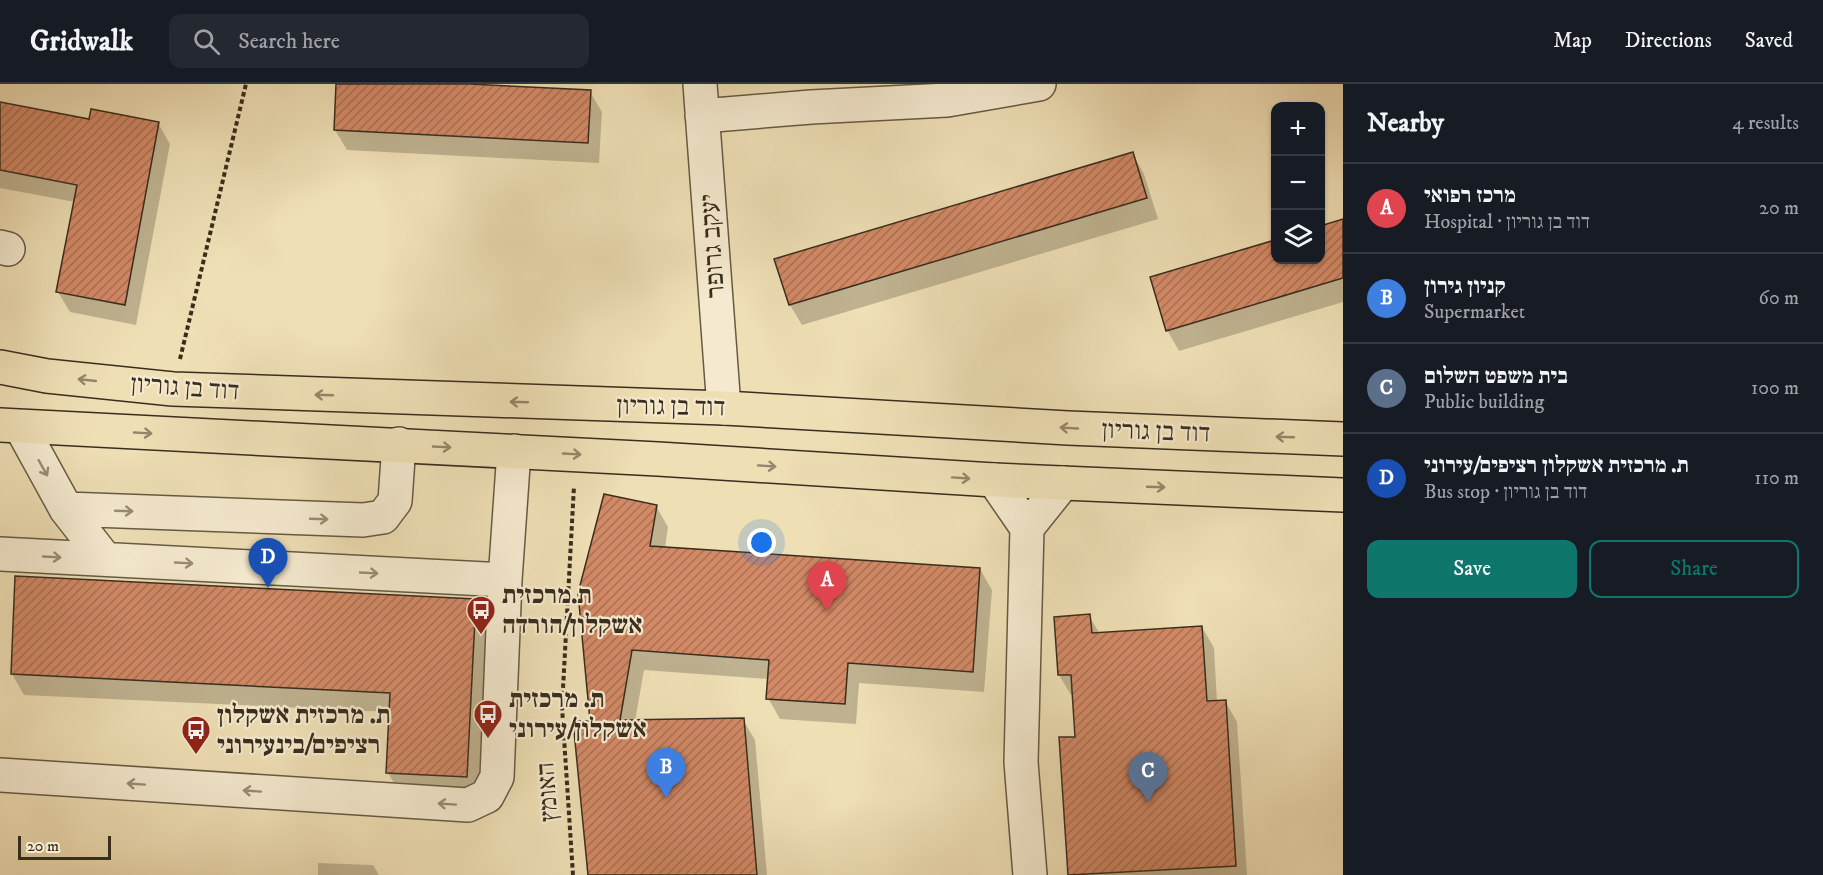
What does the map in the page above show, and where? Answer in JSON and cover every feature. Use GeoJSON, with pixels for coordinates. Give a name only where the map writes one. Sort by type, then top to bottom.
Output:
{"type":"FeatureCollection","features":[{"type":"Feature","properties":{"kind":"main road","name":"דוד בן גוריון"},"geometry":{"type":"LineString","coordinates":[[0,367],[47,376],[173,389],[724,408],[1068,428],[1343,439]]}},
{"type":"Feature","properties":{"kind":"main road","name":"דוד בן גוריון"},"geometry":{"type":"LineString","coordinates":[[11,426],[399,444],[994,480],[1343,495]]}},
{"type":"Feature","properties":{"kind":"street","name":"יעקב גרופר"},"geometry":{"type":"LineString","coordinates":[[700,84],[724,408]]}},
{"type":"Feature","properties":{"kind":"street"},"geometry":{"type":"LineString","coordinates":[[702,116],[811,107],[947,100],[1039,84]]}},
{"type":"Feature","properties":{"kind":"street"},"geometry":{"type":"LineString","coordinates":[[11,426],[66,509],[105,559]]}},
{"type":"Feature","properties":{"kind":"street"},"geometry":{"type":"LineString","coordinates":[[66,509],[363,520],[383,517],[395,501],[399,444]]}},
{"type":"Feature","properties":{"kind":"street"},"geometry":{"type":"LineString","coordinates":[[0,775],[468,805],[487,796],[497,777],[505,580],[514,451]]}},
{"type":"Feature","properties":{"kind":"street"},"geometry":{"type":"LineString","coordinates":[[994,480],[1027,528],[1021,762],[1030,875]]}},
{"type":"Feature","properties":{"kind":"street"},"geometry":{"type":"LineString","coordinates":[[1027,528],[1063,483]]}},
{"type":"Feature","properties":{"kind":"street"},"geometry":{"type":"LineString","coordinates":[[0,554],[505,580]]}},
{"type":"Feature","properties":{"kind":"path"},"geometry":{"type":"LineString","coordinates":[[173,389],[246,84]]}},
{"type":"Feature","properties":{"kind":"path","name":"האומץ"},"geometry":{"type":"LineString","coordinates":[[573,875],[562,707],[576,454]]}},
{"type":"Feature","properties":{"kind":"building"},"geometry":{"type":"Polygon","coordinates":[[[336,84],[469,84],[591,90],[588,143],[334,130],[336,84]]]}},
{"type":"Feature","properties":{"kind":"building"},"geometry":{"type":"Polygon","coordinates":[[[0,102],[89,119],[91,109],[159,122],[125,305],[56,292],[77,185],[0,170],[0,102]]]}},
{"type":"Feature","properties":{"kind":"building"},"geometry":{"type":"Polygon","coordinates":[[[1133,152],[1147,198],[789,305],[774,259],[1133,152]]]}},
{"type":"Feature","properties":{"kind":"building"},"geometry":{"type":"Polygon","coordinates":[[[1343,219],[1343,278],[1166,331],[1150,277],[1271,241],[1271,264],[1325,264],[1325,224],[1343,219]]]}},
{"type":"Feature","properties":{"kind":"building"},"geometry":{"type":"Polygon","coordinates":[[[604,494],[657,505],[650,546],[980,568],[973,672],[848,663],[845,704],[766,699],[769,660],[632,650],[620,720],[744,718],[757,875],[588,875],[573,721],[590,721],[578,593],[604,494]]]}},
{"type":"Feature","properties":{"kind":"building"},"geometry":{"type":"Polygon","coordinates":[[[15,576],[476,599],[467,777],[386,773],[390,693],[11,674],[15,576]]]}},
{"type":"Feature","properties":{"kind":"building"},"geometry":{"type":"Polygon","coordinates":[[[1090,614],[1092,633],[1202,626],[1207,701],[1226,700],[1236,866],[1068,875],[1059,737],[1075,737],[1071,675],[1058,675],[1054,617],[1090,614]]]}},
{"type":"Feature","properties":{"kind":"place","name":"ת. מרכזית אשקלון רציפים/עירוני"},"geometry":{"type":"Point","coordinates":[268,588]}},
{"type":"Feature","properties":{"kind":"place","name":"מרכז רפואי"},"geometry":{"type":"Point","coordinates":[827,611]}},
{"type":"Feature","properties":{"kind":"place","name":"ת.מרכזית אשקלון/הורדה"},"geometry":{"type":"Point","coordinates":[481,636]}},
{"type":"Feature","properties":{"kind":"place","name":"ת. מרכזית אשקלון/עירוני"},"geometry":{"type":"Point","coordinates":[488,740]}},
{"type":"Feature","properties":{"kind":"place","name":"ת. מרכזית אשקלון רציפים/בינעירוני"},"geometry":{"type":"Point","coordinates":[196,756]}},
{"type":"Feature","properties":{"kind":"place","name":"קניון גירון"},"geometry":{"type":"Point","coordinates":[666,798]}},
{"type":"Feature","properties":{"kind":"place","name":"בית משפט השלום"},"geometry":{"type":"Point","coordinates":[1148,802]}}]}
